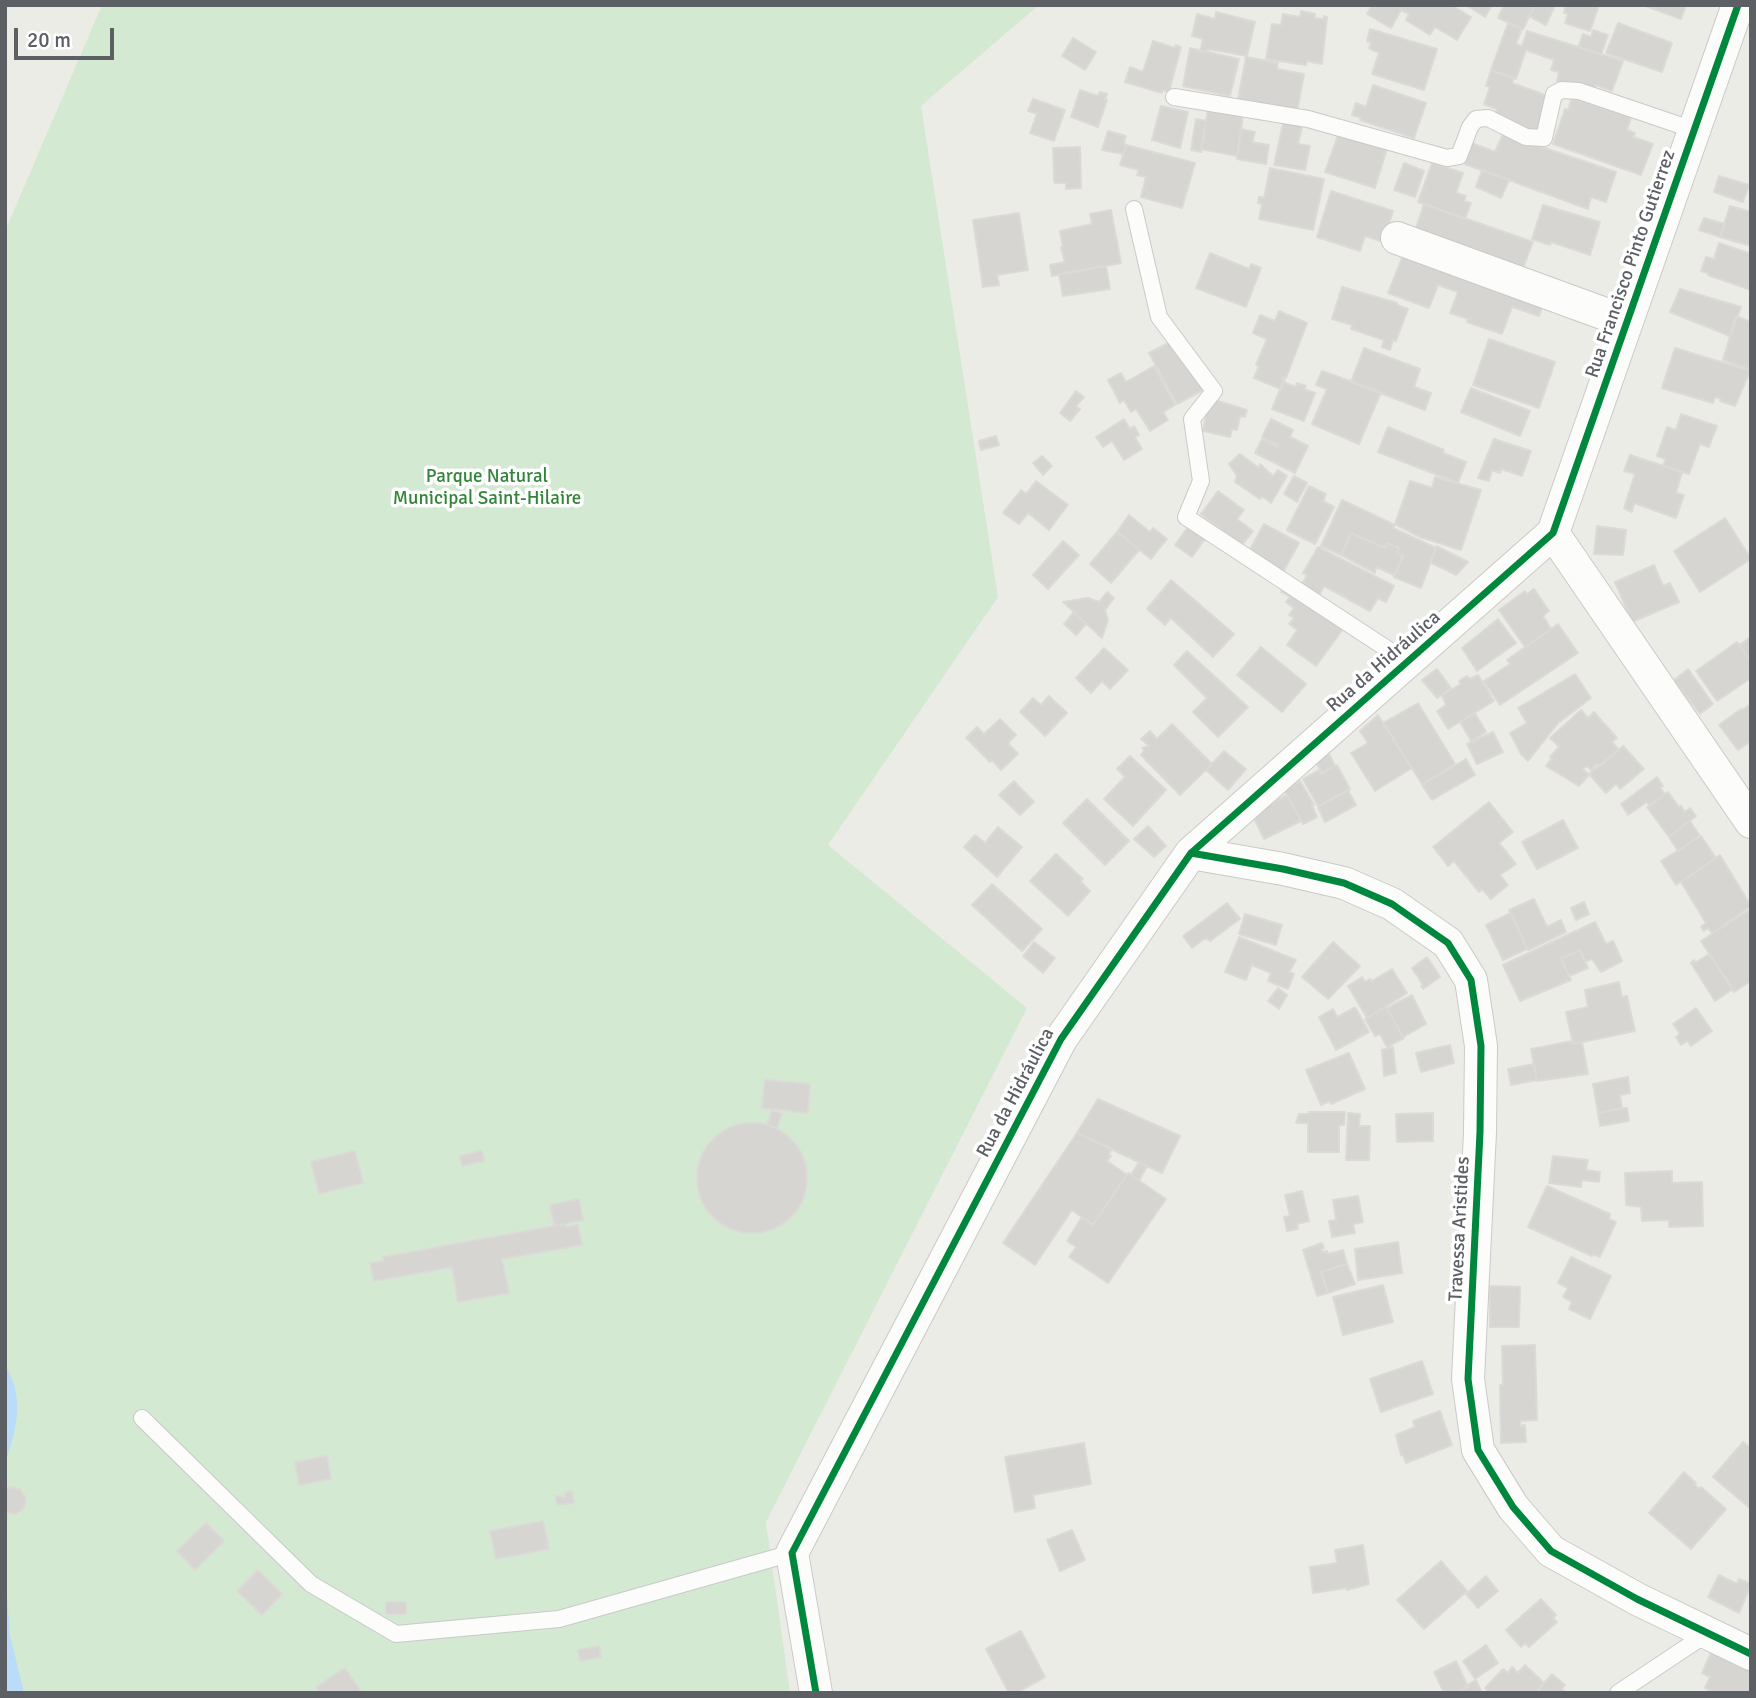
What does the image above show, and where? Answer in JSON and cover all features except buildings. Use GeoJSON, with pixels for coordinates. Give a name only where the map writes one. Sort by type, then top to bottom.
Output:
{"type":"FeatureCollection","features":[{"type":"Feature","properties":{"kind":"street","name":"Rua Francisco Pinto Gutierrez"},"geometry":{"type":"LineString","coordinates":[[1553,533],[1738,5]]}},
{"type":"Feature","properties":{"kind":"street"},"geometry":{"type":"LineString","coordinates":[[1397,238],[1627,322]]}},
{"type":"Feature","properties":{"kind":"street"},"geometry":{"type":"LineString","coordinates":[[1553,533],[1751,822]]}},
{"type":"Feature","properties":{"kind":"street","name":"Rua da Hidráulica"},"geometry":{"type":"LineString","coordinates":[[792,1553],[1061,1039],[1191,853],[1553,533]]}},
{"type":"Feature","properties":{"kind":"street","name":"Travessa Aristides"},"geometry":{"type":"LineString","coordinates":[[1191,853],[1344,883],[1392,904],[1448,943],[1471,980],[1481,1045],[1480,1132],[1468,1379],[1478,1450],[1513,1507],[1551,1551],[1637,1599],[1751,1654]]}},
{"type":"Feature","properties":{"kind":"street"},"geometry":{"type":"LineString","coordinates":[[792,1553],[816,1693]]}},
{"type":"Feature","properties":{"kind":"lane"},"geometry":{"type":"LineString","coordinates":[[1174,97],[1308,119],[1447,158],[1460,156],[1470,127],[1476,119],[1488,118],[1525,137],[1544,138],[1554,94],[1562,90],[1578,91],[1694,130]]}},
{"type":"Feature","properties":{"kind":"lane"},"geometry":{"type":"LineString","coordinates":[[1134,209],[1159,317],[1214,391],[1192,419],[1201,481],[1186,517],[1407,662]]}},
{"type":"Feature","properties":{"kind":"lane"},"geometry":{"type":"LineString","coordinates":[[142,1418],[311,1584],[396,1634],[559,1619],[792,1553]]}},
{"type":"Feature","properties":{"kind":"lane"},"geometry":{"type":"LineString","coordinates":[[1618,1693],[1708,1633]]}},
{"type":"Feature","properties":{"kind":"green space","name":"Parque Natural Municipal Saint-Hilaire"},"geometry":{"type":"Polygon","coordinates":[[[102,5],[1039,5],[921,106],[998,597],[828,845],[1027,1008],[766,1522],[790,1693],[5,1693],[5,231],[102,5]]]}},
{"type":"Feature","properties":{"kind":"water"},"geometry":{"type":"Polygon","coordinates":[[[5,1366],[15,1389],[17,1413],[16,1426],[5,1462],[5,1366]]]}},
{"type":"Feature","properties":{"kind":"water"},"geometry":{"type":"Polygon","coordinates":[[[5,1570],[10,1635],[24,1693],[5,1693],[5,1570]]]}},
{"type":"Feature","properties":{"kind":"cycle path"},"geometry":{"type":"LineString","coordinates":[[816,1693],[792,1553],[1061,1039],[1191,853],[1553,533],[1738,5]]}},
{"type":"Feature","properties":{"kind":"cycle path"},"geometry":{"type":"LineString","coordinates":[[1191,853],[1344,883],[1392,904],[1448,943],[1471,980],[1481,1046],[1480,1132],[1468,1379],[1478,1450],[1513,1507],[1551,1551],[1637,1599],[1751,1654]]}}]}
